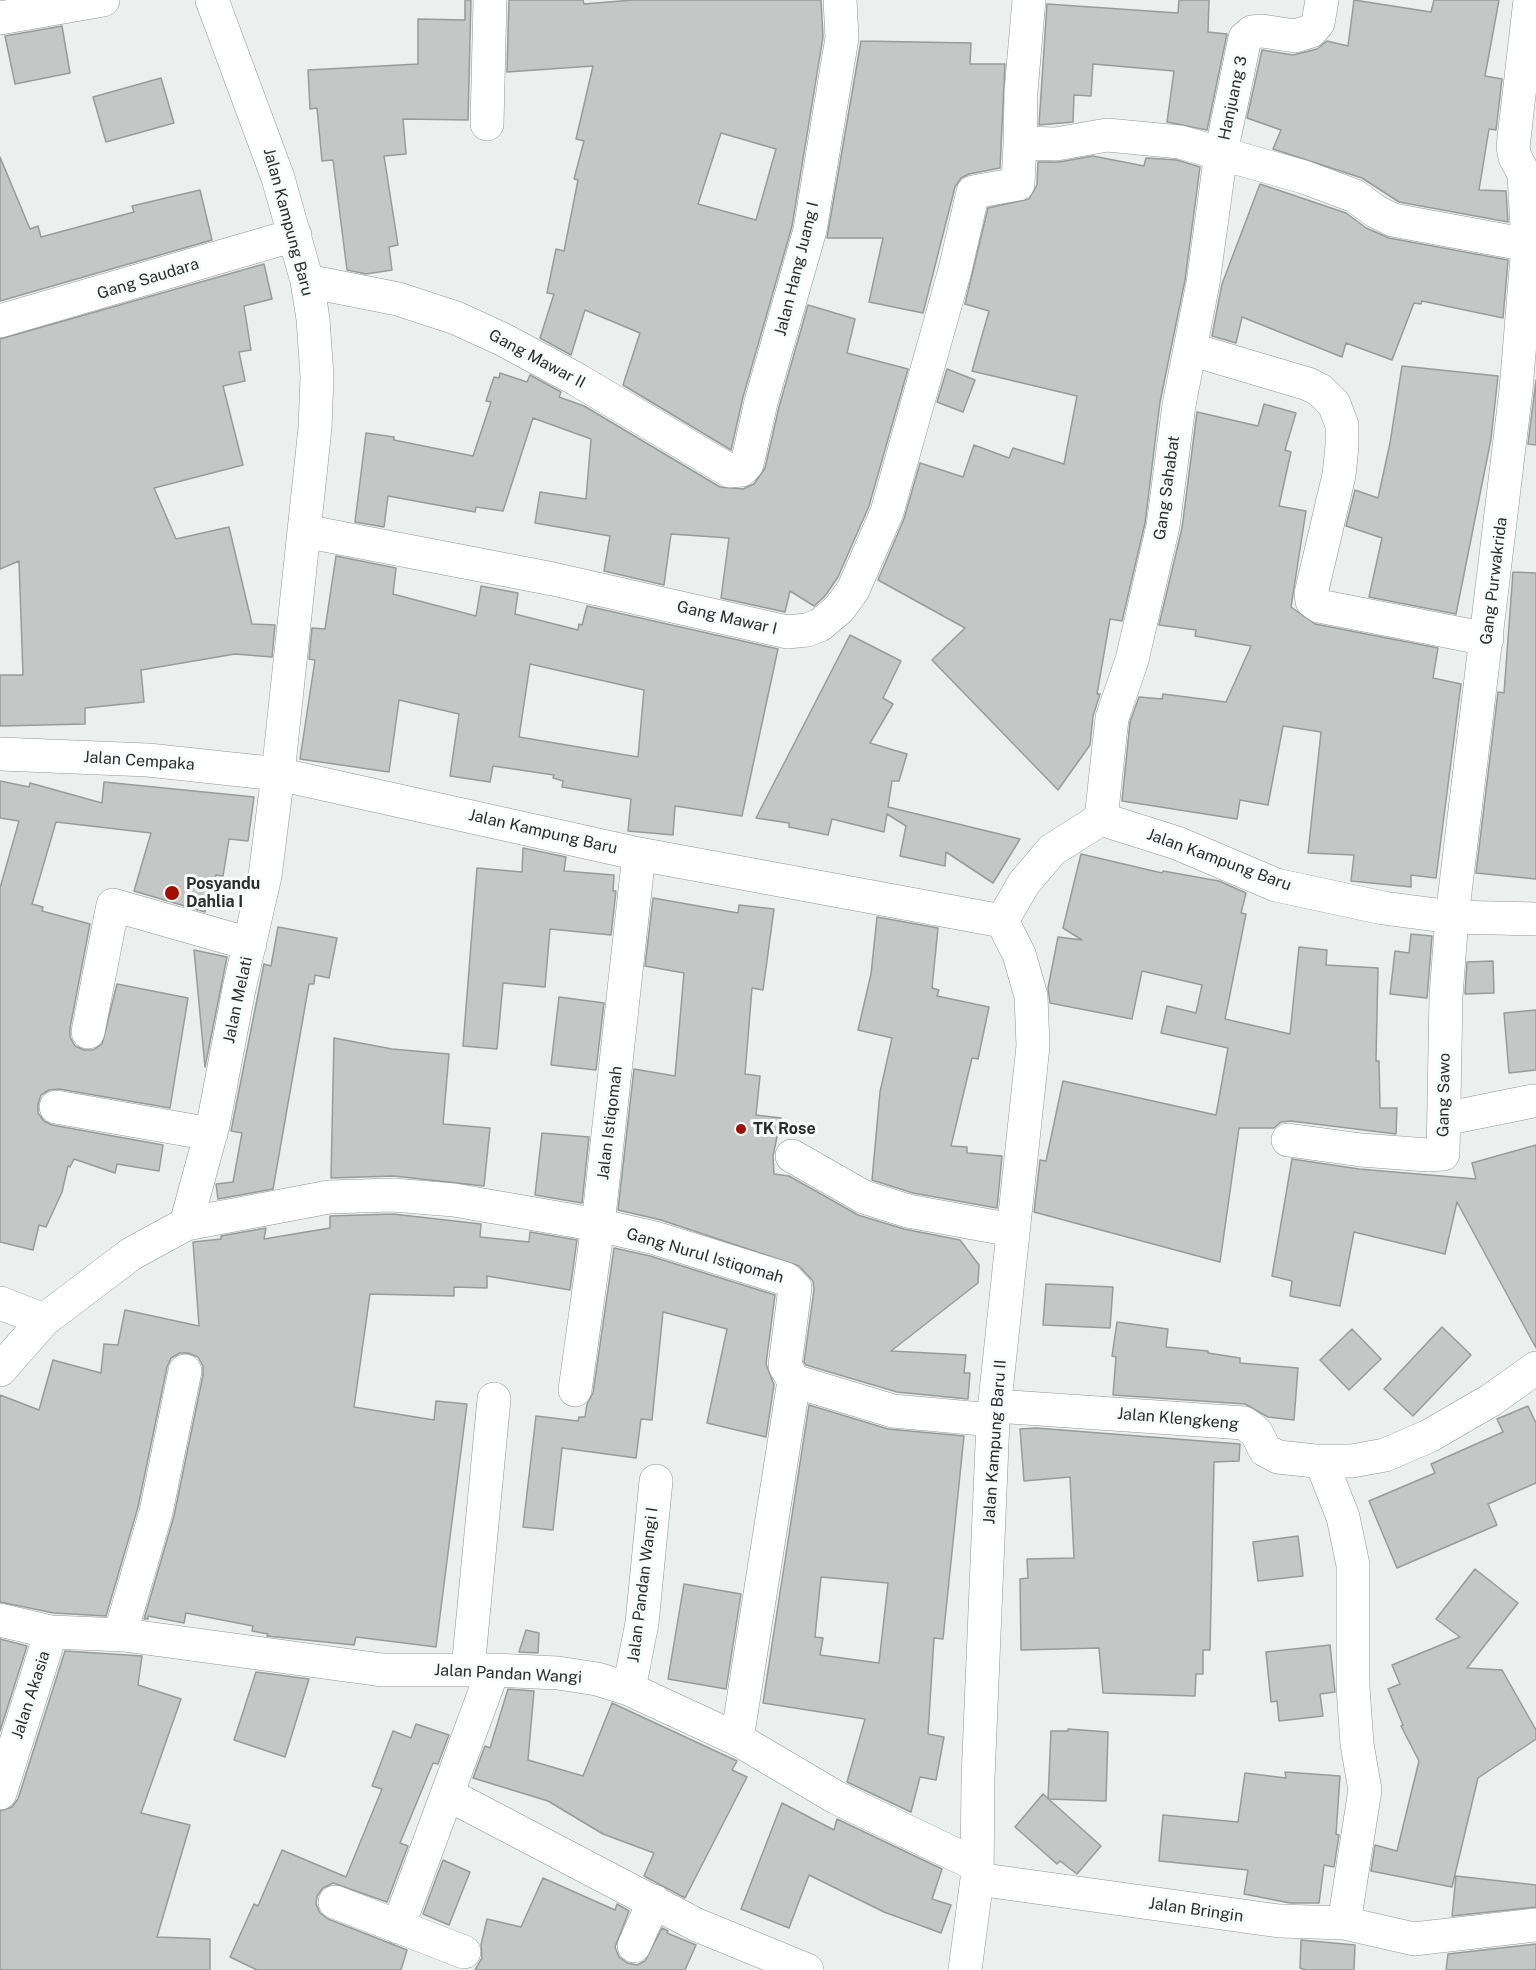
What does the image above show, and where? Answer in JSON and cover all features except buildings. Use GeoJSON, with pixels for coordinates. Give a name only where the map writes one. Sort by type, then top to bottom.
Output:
{"type":"FeatureCollection","features":[{"type":"Feature","properties":{"kind":"street"},"geometry":{"type":"LineString","coordinates":[[0,18],[103,0]]}},
{"type":"Feature","properties":{"kind":"street","name":"Jalan Kampung Baru"},"geometry":{"type":"LineString","coordinates":[[212,0],[252,100],[308,281],[316,376],[315,428],[278,774],[639,854],[1002,921]]}},
{"type":"Feature","properties":{"kind":"street"},"geometry":{"type":"LineString","coordinates":[[487,124],[490,0]]}},
{"type":"Feature","properties":{"kind":"street","name":"Jalan Hang Juang I"},"geometry":{"type":"LineString","coordinates":[[747,464],[761,402],[810,230],[842,38],[840,0]]}},
{"type":"Feature","properties":{"kind":"street"},"geometry":{"type":"LineString","coordinates":[[1029,0],[1021,91],[1020,142],[1056,144],[1107,135],[1180,142],[1355,196],[1376,212],[1393,220],[1532,245]]}},
{"type":"Feature","properties":{"kind":"street","name":"Hanjuang 3"},"geometry":{"type":"LineString","coordinates":[[1221,153],[1245,38],[1252,32],[1262,31],[1295,36],[1311,31],[1318,23],[1322,0]]}},
{"type":"Feature","properties":{"kind":"street","name":"Gang Purwakrida"},"geometry":{"type":"LineString","coordinates":[[1452,917],[1487,639],[1532,245],[1524,174],[1515,157],[1513,147],[1530,0]]}},
{"type":"Feature","properties":{"kind":"street","name":"Gang Mawar I"},"geometry":{"type":"LineString","coordinates":[[304,531],[553,579],[787,632],[807,630],[820,625],[839,609],[853,590],[887,512],[955,270],[973,192],[1018,184],[1020,142]]}},
{"type":"Feature","properties":{"kind":"street","name":"Gang Sahabat"},"geometry":{"type":"LineString","coordinates":[[1101,819],[1112,718],[1132,660],[1163,526],[1179,405],[1203,283],[1221,153]]}},
{"type":"Feature","properties":{"kind":"street","name":"Gang Saudara"},"geometry":{"type":"LineString","coordinates":[[0,321],[295,235]]}},
{"type":"Feature","properties":{"kind":"street","name":"Gang Mawar II"},"geometry":{"type":"LineString","coordinates":[[308,281],[398,299],[456,318],[504,339],[576,379],[730,471],[741,470],[747,464]]}},
{"type":"Feature","properties":{"kind":"street"},"geometry":{"type":"LineString","coordinates":[[1190,349],[1308,384],[1320,390],[1334,404],[1342,425],[1339,475],[1311,594],[1312,601],[1319,606],[1487,639]]}},
{"type":"Feature","properties":{"kind":"street","name":"Jalan Cempaka"},"geometry":{"type":"LineString","coordinates":[[0,754],[148,760],[278,774]]}},
{"type":"Feature","properties":{"kind":"street","name":"Jalan Melati"},"geometry":{"type":"LineString","coordinates":[[186,1224],[211,1134],[265,876],[278,774]]}},
{"type":"Feature","properties":{"kind":"street"},"geometry":{"type":"LineString","coordinates":[[1002,921],[1024,883],[1052,850],[1101,819]]}},
{"type":"Feature","properties":{"kind":"street","name":"Jalan Kampung Baru"},"geometry":{"type":"LineString","coordinates":[[1101,819],[1177,843],[1276,885],[1383,909],[1452,917],[1536,919]]}},
{"type":"Feature","properties":{"kind":"street","name":"Jalan Istiqomah"},"geometry":{"type":"LineString","coordinates":[[575,1390],[598,1225],[639,854]]}},
{"type":"Feature","properties":{"kind":"street"},"geometry":{"type":"LineString","coordinates":[[88,1032],[113,905],[250,944]]}},
{"type":"Feature","properties":{"kind":"street","name":"Gang Sawo"},"geometry":{"type":"LineString","coordinates":[[1288,1140],[1361,1150],[1443,1154],[1446,996],[1452,917]]}},
{"type":"Feature","properties":{"kind":"street","name":"Jalan Kampung Baru II"},"geometry":{"type":"LineString","coordinates":[[966,1970],[977,1872],[995,1413],[1012,1230],[1033,1046],[1031,996],[1019,954],[1002,921]]}},
{"type":"Feature","properties":{"kind":"street"},"geometry":{"type":"LineString","coordinates":[[1444,1119],[1533,1101]]}},
{"type":"Feature","properties":{"kind":"street"},"geometry":{"type":"LineString","coordinates":[[56,1107],[211,1134]]}},
{"type":"Feature","properties":{"kind":"street"},"geometry":{"type":"LineString","coordinates":[[792,1156],[872,1199],[908,1211],[1012,1230]]}},
{"type":"Feature","properties":{"kind":"street"},"geometry":{"type":"LineString","coordinates":[[0,1370],[44,1320],[132,1254],[186,1224],[329,1197],[393,1195],[454,1200],[598,1225]]}},
{"type":"Feature","properties":{"kind":"street","name":"Gang Nurul Istiqomah"},"geometry":{"type":"LineString","coordinates":[[598,1225],[655,1239],[793,1282],[795,1288],[785,1366],[794,1381]]}},
{"type":"Feature","properties":{"kind":"street"},"geometry":{"type":"LineString","coordinates":[[0,1303],[44,1320]]}},
{"type":"Feature","properties":{"kind":"street","name":"Jalan Klengkeng"},"geometry":{"type":"LineString","coordinates":[[995,1413],[1244,1423],[1256,1432],[1265,1450],[1278,1457],[1352,1461],[1385,1455],[1429,1436],[1491,1400],[1536,1368]]}},
{"type":"Feature","properties":{"kind":"street"},"geometry":{"type":"LineString","coordinates":[[120,1635],[156,1512],[185,1371]]}},
{"type":"Feature","properties":{"kind":"street"},"geometry":{"type":"LineString","coordinates":[[737,1739],[794,1381],[893,1411],[995,1413]]}},
{"type":"Feature","properties":{"kind":"street"},"geometry":{"type":"LineString","coordinates":[[398,1927],[448,1795],[480,1669],[494,1399]]}},
{"type":"Feature","properties":{"kind":"street"},"geometry":{"type":"LineString","coordinates":[[1321,1461],[1343,1517],[1353,1565],[1353,1687],[1357,1744],[1365,1790],[1344,1923]]}},
{"type":"Feature","properties":{"kind":"street","name":"Jalan Pandan Wangi I"},"geometry":{"type":"LineString","coordinates":[[629,1689],[642,1623],[656,1481]]}},
{"type":"Feature","properties":{"kind":"street","name":"Jalan Pandan Wangi"},"geometry":{"type":"LineString","coordinates":[[0,1620],[51,1632],[120,1635],[382,1670],[480,1669],[558,1673],[597,1679],[629,1689],[737,1739],[837,1798],[977,1872]]}},
{"type":"Feature","properties":{"kind":"street","name":"Jalan Akasia"},"geometry":{"type":"LineString","coordinates":[[0,1793],[51,1632]]}},
{"type":"Feature","properties":{"kind":"street"},"geometry":{"type":"LineString","coordinates":[[448,1795],[698,1925],[807,1970]]}},
{"type":"Feature","properties":{"kind":"street","name":"Jalan Bringin"},"geometry":{"type":"LineString","coordinates":[[977,1872],[1279,1921],[1344,1923],[1414,1939],[1536,1925]]}},
{"type":"Feature","properties":{"kind":"street"},"geometry":{"type":"LineString","coordinates":[[634,1946],[654,1901]]}},
{"type":"Feature","properties":{"kind":"street"},"geometry":{"type":"LineString","coordinates":[[335,1902],[464,1952]]}},
{"type":"Feature","properties":{"kind":"place","name":"Posyandu Dahlia I"},"geometry":{"type":"Point","coordinates":[172,893]}},
{"type":"Feature","properties":{"kind":"place","name":"TK Rose"},"geometry":{"type":"Point","coordinates":[741,1129]}}]}
